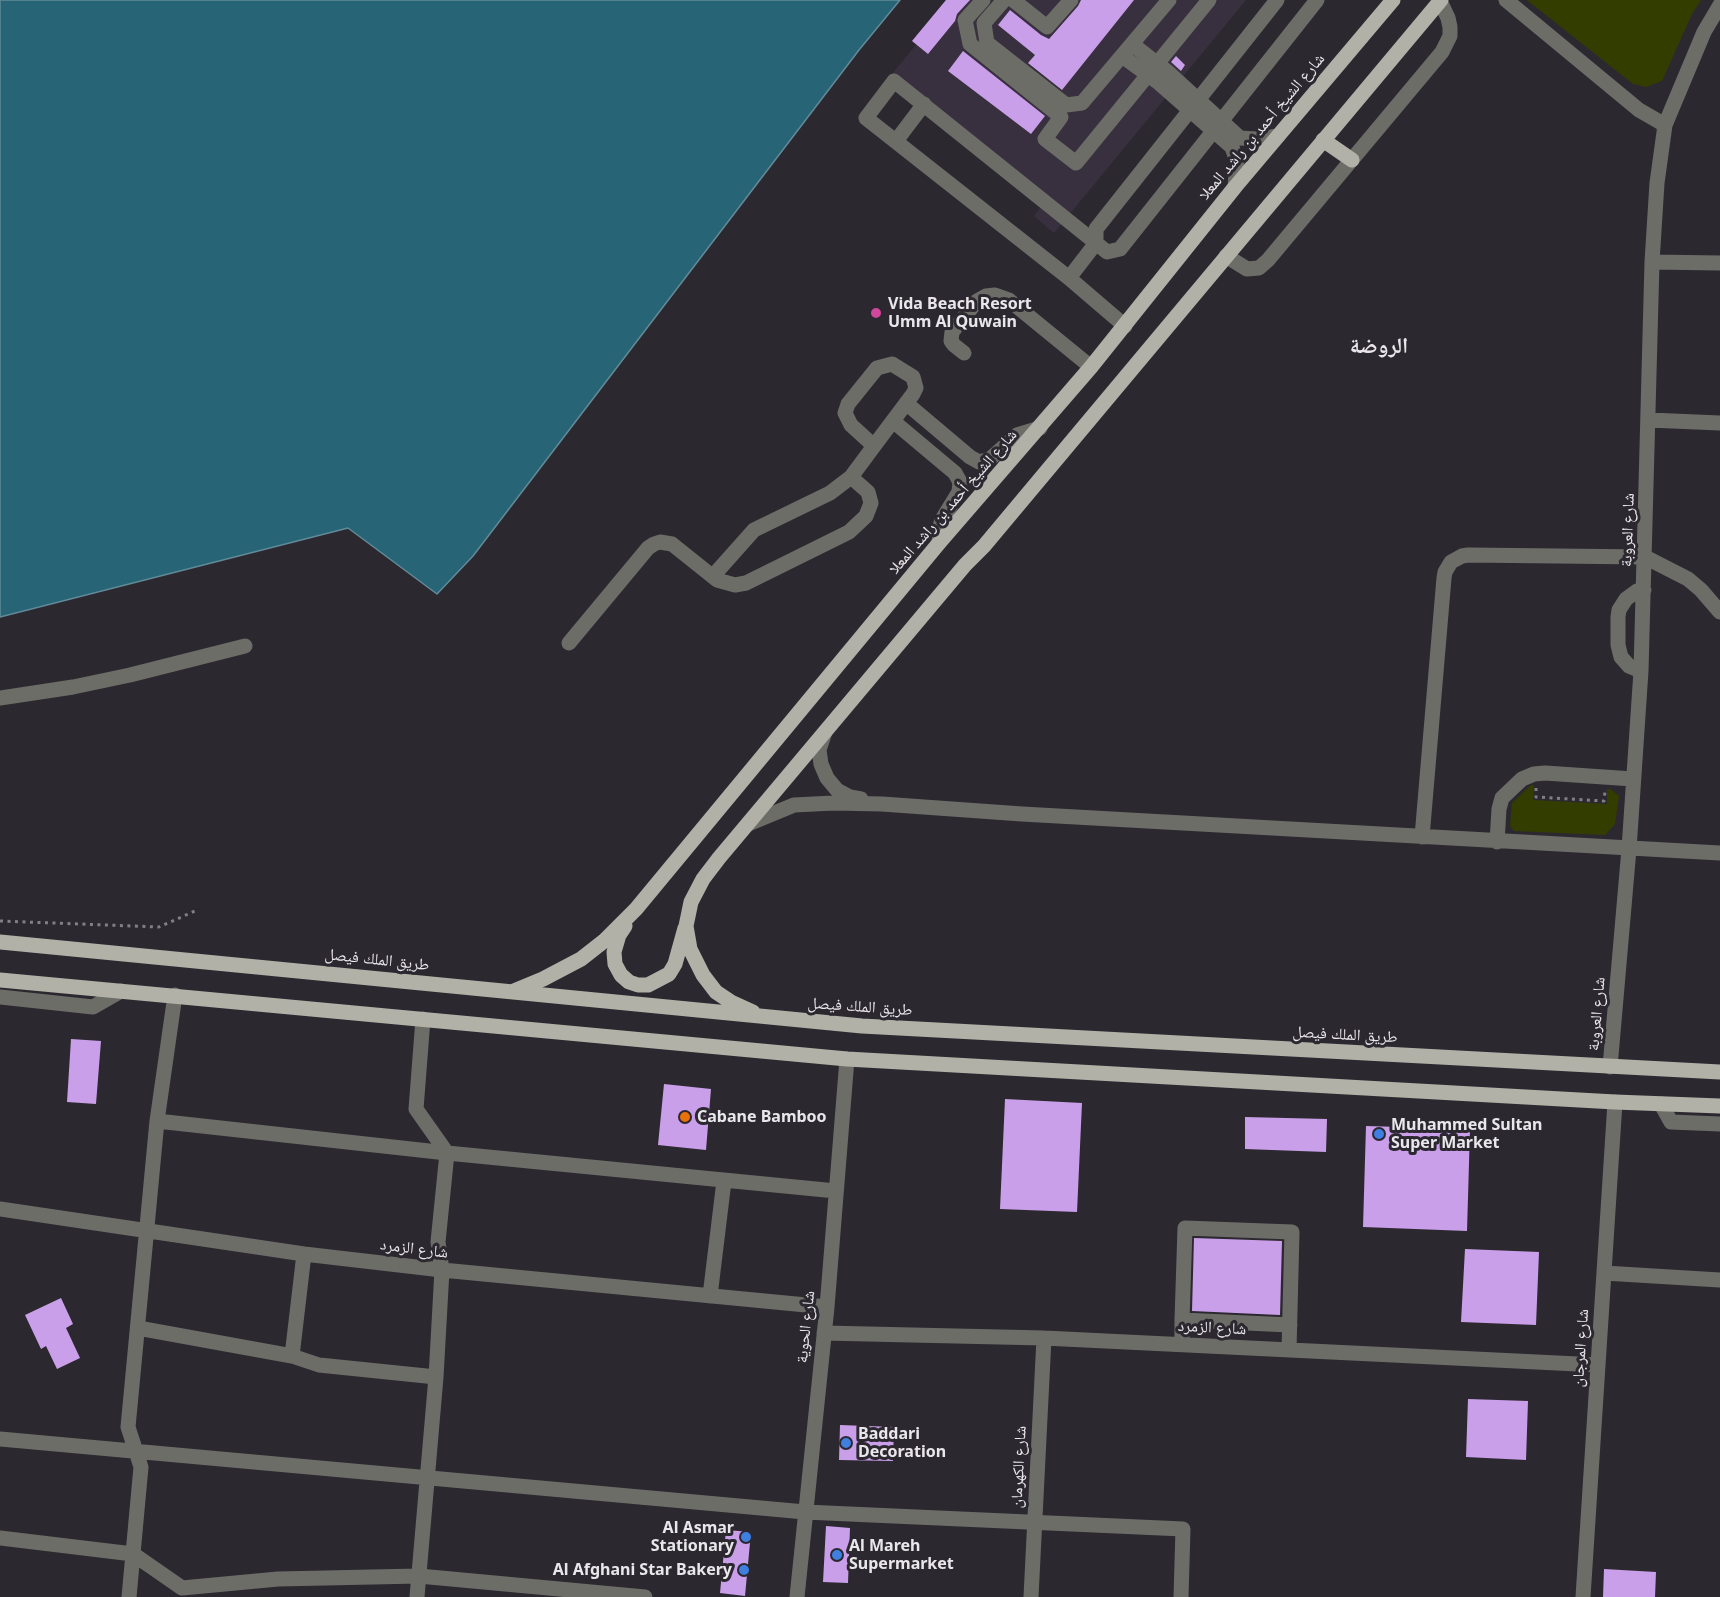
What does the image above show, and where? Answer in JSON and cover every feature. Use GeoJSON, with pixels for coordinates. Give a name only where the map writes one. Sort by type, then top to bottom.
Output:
{"type":"FeatureCollection","features":[{"type":"Feature","properties":{"kind":"main road","name":"شارع الشيخ أحمد بن راشد المعلا"},"geometry":{"type":"LineString","coordinates":[[511,992],[543,979],[581,959],[604,941],[636,909],[939,543],[1091,367],[1235,187],[1393,0]]}},
{"type":"Feature","properties":{"kind":"main road"},"geometry":{"type":"LineString","coordinates":[[636,909],[619,935],[614,952],[615,964],[621,975],[629,982],[648,985],[669,974],[675,964],[691,902],[703,879],[1440,1]]}},
{"type":"Feature","properties":{"kind":"main road"},"geometry":{"type":"LineString","coordinates":[[1323,140],[1352,160]]}},
{"type":"Feature","properties":{"kind":"main road"},"geometry":{"type":"LineString","coordinates":[[686,926],[690,949],[703,975],[716,992],[731,1002],[764,1017]]}},
{"type":"Feature","properties":{"kind":"main road","name":"طريق الملك فيصل"},"geometry":{"type":"LineString","coordinates":[[0,942],[862,1026],[1720,1072]]}},
{"type":"Feature","properties":{"kind":"main road"},"geometry":{"type":"LineString","coordinates":[[0,980],[847,1059],[1720,1106]]}},
{"type":"Feature","properties":{"kind":"street"},"geometry":{"type":"LineString","coordinates":[[983,0],[965,20],[970,44],[1061,117],[1045,139],[1076,163],[1158,74],[1209,0]]}},
{"type":"Feature","properties":{"kind":"street"},"geometry":{"type":"LineString","coordinates":[[1004,0],[984,23],[987,43],[1066,105],[1082,103],[1169,0]]}},
{"type":"Feature","properties":{"kind":"street"},"geometry":{"type":"LineString","coordinates":[[1013,0],[1047,27],[1071,0]]}},
{"type":"Feature","properties":{"kind":"street"},"geometry":{"type":"LineString","coordinates":[[1069,278],[1096,243],[1096,229],[1277,0]]}},
{"type":"Feature","properties":{"kind":"street"},"geometry":{"type":"LineString","coordinates":[[1125,326],[1069,278],[866,118],[894,81],[1107,252],[1120,249],[1317,0]]}},
{"type":"Feature","properties":{"kind":"street"},"geometry":{"type":"LineString","coordinates":[[1506,0],[1639,111],[1665,125]]}},
{"type":"Feature","properties":{"kind":"street"},"geometry":{"type":"LineString","coordinates":[[1226,256],[1247,269],[1264,265],[1447,44],[1450,27],[1440,1]]}},
{"type":"Feature","properties":{"kind":"street","name":"شارع العروبة"},"geometry":{"type":"LineString","coordinates":[[1610,1067],[1629,849],[1641,671],[1652,262],[1657,183],[1665,125],[1704,32],[1720,5]]}},
{"type":"Feature","properties":{"kind":"street"},"geometry":{"type":"LineString","coordinates":[[1132,44],[1158,74],[1218,126],[1240,138],[1256,139],[1278,136]]}},
{"type":"Feature","properties":{"kind":"street"},"geometry":{"type":"LineString","coordinates":[[1122,56],[1158,74]]}},
{"type":"Feature","properties":{"kind":"street"},"geometry":{"type":"LineString","coordinates":[[896,141],[924,104]]}},
{"type":"Feature","properties":{"kind":"street"},"geometry":{"type":"LineString","coordinates":[[1218,126],[1232,147],[1237,162],[1235,187]]}},
{"type":"Feature","properties":{"kind":"street"},"geometry":{"type":"LineString","coordinates":[[1652,262],[1720,263]]}},
{"type":"Feature","properties":{"kind":"street"},"geometry":{"type":"LineString","coordinates":[[964,353],[951,340],[952,332],[977,301],[986,296],[995,295],[1009,300],[1091,367]]}},
{"type":"Feature","properties":{"kind":"street"},"geometry":{"type":"LineString","coordinates":[[713,576],[754,531],[830,493],[850,477],[874,446],[893,421],[916,388],[913,377],[892,364],[877,368],[848,404],[845,413],[850,426],[874,446]]}},
{"type":"Feature","properties":{"kind":"street"},"geometry":{"type":"LineString","coordinates":[[906,403],[970,458],[979,462],[990,459],[1017,435],[1040,428]]}},
{"type":"Feature","properties":{"kind":"street"},"geometry":{"type":"LineString","coordinates":[[1649,420],[1720,423]]}},
{"type":"Feature","properties":{"kind":"street"},"geometry":{"type":"LineString","coordinates":[[893,421],[955,473],[960,482],[959,492],[940,526],[939,543]]}},
{"type":"Feature","properties":{"kind":"street"},"geometry":{"type":"LineString","coordinates":[[569,643],[648,548],[654,544],[672,544],[713,576],[729,585],[746,583],[856,527],[870,509],[870,497],[864,487],[850,477]]}},
{"type":"Feature","properties":{"kind":"street"},"geometry":{"type":"LineString","coordinates":[[1422,837],[1444,578],[1451,562],[1468,555],[1645,556],[1688,579],[1720,612]]}},
{"type":"Feature","properties":{"kind":"street"},"geometry":{"type":"LineString","coordinates":[[1641,671],[1629,666],[1621,657],[1618,645],[1618,617],[1626,598],[1637,591],[1644,590]]}},
{"type":"Feature","properties":{"kind":"street"},"geometry":{"type":"LineString","coordinates":[[0,698],[73,687],[130,675],[245,646]]}},
{"type":"Feature","properties":{"kind":"street"},"geometry":{"type":"LineString","coordinates":[[825,731],[819,750],[827,778],[837,790],[850,797],[882,804]]}},
{"type":"Feature","properties":{"kind":"street"},"geometry":{"type":"LineString","coordinates":[[1497,842],[1498,809],[1502,798],[1522,779],[1534,774],[1545,773],[1634,779]]}},
{"type":"Feature","properties":{"kind":"street"},"geometry":{"type":"LineString","coordinates":[[748,824],[794,805],[882,804],[1033,815],[1720,854]]}},
{"type":"Feature","properties":{"kind":"street"},"geometry":{"type":"LineString","coordinates":[[0,997],[93,1007],[121,991]]}},
{"type":"Feature","properties":{"kind":"street"},"geometry":{"type":"LineString","coordinates":[[129,1597],[141,1467],[128,1427],[158,1120],[175,996]]}},
{"type":"Feature","properties":{"kind":"street"},"geometry":{"type":"LineString","coordinates":[[417,1597],[436,1377],[442,1270],[438,1242],[447,1153],[416,1109],[423,1019]]}},
{"type":"Feature","properties":{"kind":"street","name":"شارع الحوية"},"geometry":{"type":"LineString","coordinates":[[797,1597],[827,1307],[847,1059]]}},
{"type":"Feature","properties":{"kind":"street","name":"شارع المرجان"},"geometry":{"type":"LineString","coordinates":[[1583,1597],[1615,1102]]}},
{"type":"Feature","properties":{"kind":"street"},"geometry":{"type":"LineString","coordinates":[[1661,1104],[1671,1122],[1720,1124]]}},
{"type":"Feature","properties":{"kind":"street"},"geometry":{"type":"LineString","coordinates":[[158,1120],[447,1153],[836,1191]]}},
{"type":"Feature","properties":{"kind":"street"},"geometry":{"type":"LineString","coordinates":[[710,1296],[724,1181]]}},
{"type":"Feature","properties":{"kind":"street","name":"شارع الزمرد"},"geometry":{"type":"LineString","coordinates":[[0,1209],[304,1254],[442,1270],[827,1307]]}},
{"type":"Feature","properties":{"kind":"street"},"geometry":{"type":"LineString","coordinates":[[1182,1344],[1185,1228],[1293,1232],[1289,1350]]}},
{"type":"Feature","properties":{"kind":"street"},"geometry":{"type":"LineString","coordinates":[[292,1356],[304,1254]]}},
{"type":"Feature","properties":{"kind":"street"},"geometry":{"type":"LineString","coordinates":[[1604,1274],[1720,1280]]}},
{"type":"Feature","properties":{"kind":"street"},"geometry":{"type":"LineString","coordinates":[[1182,1320],[1290,1325]]}},
{"type":"Feature","properties":{"kind":"street"},"geometry":{"type":"LineString","coordinates":[[138,1328],[292,1356],[319,1365],[436,1377]]}},
{"type":"Feature","properties":{"kind":"street","name":"شارع الزمرد"},"geometry":{"type":"LineString","coordinates":[[824,1333],[1044,1338],[1598,1365]]}},
{"type":"Feature","properties":{"kind":"street","name":"شارع الكهرمان"},"geometry":{"type":"LineString","coordinates":[[1031,1597],[1044,1338]]}},
{"type":"Feature","properties":{"kind":"street"},"geometry":{"type":"LineString","coordinates":[[0,1439],[805,1512],[1183,1529],[1180,1597]]}},
{"type":"Feature","properties":{"kind":"street"},"geometry":{"type":"LineString","coordinates":[[0,1538],[133,1554],[182,1588],[278,1580],[419,1576],[645,1597]]}},
{"type":"Feature","properties":{"kind":"path"},"geometry":{"type":"LineString","coordinates":[[1537,782],[1536,797],[1604,801],[1605,787],[1611,787]]}},
{"type":"Feature","properties":{"kind":"path"},"geometry":{"type":"LineString","coordinates":[[0,921],[159,927],[195,911]]}},
{"type":"Feature","properties":{"kind":"shaded area"},"geometry":{"type":"Polygon","coordinates":[[[953,0],[1246,0],[1054,233],[1034,216],[1048,198],[892,74],[953,0]]]}},
{"type":"Feature","properties":{"kind":"green space"},"geometry":{"type":"Polygon","coordinates":[[[1527,0],[1701,0],[1692,14],[1662,81],[1646,87],[1633,84],[1527,0]]]}},
{"type":"Feature","properties":{"kind":"green space"},"geometry":{"type":"Polygon","coordinates":[[[1531,785],[1534,785],[1533,800],[1607,804],[1607,789],[1610,789],[1619,796],[1615,824],[1605,835],[1514,831],[1510,826],[1512,803],[1531,785]]]}},
{"type":"Feature","properties":{"kind":"water"},"geometry":{"type":"Polygon","coordinates":[[[0,0],[900,0],[859,50],[473,556],[437,594],[348,528],[0,617],[0,0]]]}},
{"type":"Feature","properties":{"kind":"building"},"geometry":{"type":"Polygon","coordinates":[[[946,0],[970,0],[928,54],[912,41],[946,0]]]}},
{"type":"Feature","properties":{"kind":"building"},"geometry":{"type":"Polygon","coordinates":[[[1081,0],[1134,0],[1062,90],[1028,63],[1035,55],[998,25],[1010,10],[1049,39],[1081,0]]]}},
{"type":"Feature","properties":{"kind":"building"},"geometry":{"type":"Polygon","coordinates":[[[963,51],[1045,116],[1031,134],[948,71],[963,51]]]}},
{"type":"Feature","properties":{"kind":"building"},"geometry":{"type":"Polygon","coordinates":[[[1176,56],[1185,65],[1181,71],[1171,62],[1176,56]]]}},
{"type":"Feature","properties":{"kind":"building"},"geometry":{"type":"Polygon","coordinates":[[[71,1039],[101,1041],[96,1104],[67,1102],[71,1039]]]}},
{"type":"Feature","properties":{"kind":"building","name":"Cabane Bamboo"},"geometry":{"type":"Polygon","coordinates":[[[664,1084],[711,1089],[706,1150],[658,1145],[664,1084]]]}},
{"type":"Feature","properties":{"kind":"building"},"geometry":{"type":"Polygon","coordinates":[[[1005,1099],[1082,1103],[1077,1212],[1000,1209],[1005,1099]]]}},
{"type":"Feature","properties":{"kind":"building"},"geometry":{"type":"Polygon","coordinates":[[[1245,1117],[1327,1119],[1326,1152],[1245,1149],[1245,1117]]]}},
{"type":"Feature","properties":{"kind":"building"},"geometry":{"type":"Polygon","coordinates":[[[1366,1126],[1470,1129],[1467,1231],[1363,1227],[1366,1126]]]}},
{"type":"Feature","properties":{"kind":"building"},"geometry":{"type":"Polygon","coordinates":[[[1194,1238],[1282,1241],[1280,1315],[1192,1311],[1194,1238]]]}},
{"type":"Feature","properties":{"kind":"building"},"geometry":{"type":"Polygon","coordinates":[[[1465,1249],[1539,1252],[1536,1325],[1461,1322],[1465,1249]]]}},
{"type":"Feature","properties":{"kind":"building"},"geometry":{"type":"Polygon","coordinates":[[[61,1298],[73,1324],[66,1328],[80,1358],[57,1369],[46,1346],[41,1349],[25,1315],[61,1298]]]}},
{"type":"Feature","properties":{"kind":"building"},"geometry":{"type":"Polygon","coordinates":[[[1468,1399],[1528,1401],[1526,1460],[1466,1457],[1468,1399]]]}},
{"type":"Feature","properties":{"kind":"building"},"geometry":{"type":"Polygon","coordinates":[[[840,1425],[894,1427],[893,1461],[839,1460],[840,1425]]]}},
{"type":"Feature","properties":{"kind":"building","name":"Al Mareh Supermarket"},"geometry":{"type":"Polygon","coordinates":[[[826,1526],[850,1528],[848,1583],[823,1582],[826,1526]]]}},
{"type":"Feature","properties":{"kind":"building"},"geometry":{"type":"Polygon","coordinates":[[[726,1530],[751,1532],[745,1596],[720,1593],[726,1530]]]}},
{"type":"Feature","properties":{"kind":"building"},"geometry":{"type":"Polygon","coordinates":[[[1604,1569],[1656,1572],[1655,1597],[1603,1597],[1604,1569]]]}},
{"type":"Feature","properties":{"kind":"place","name":"Vida Beach Resort Umm Al Quwain"},"geometry":{"type":"Point","coordinates":[876,313]}},
{"type":"Feature","properties":{"kind":"place","name":"Cabane Bamboo"},"geometry":{"type":"Point","coordinates":[685,1117]}},
{"type":"Feature","properties":{"kind":"place","name":"Muhammed Sultan Super Market"},"geometry":{"type":"Point","coordinates":[1379,1134]}},
{"type":"Feature","properties":{"kind":"place","name":"Baddari Decoration"},"geometry":{"type":"Point","coordinates":[846,1443]}},
{"type":"Feature","properties":{"kind":"place","name":"Al Asmar Stationary"},"geometry":{"type":"Point","coordinates":[746,1537]}},
{"type":"Feature","properties":{"kind":"place","name":"Al Mareh Supermarket"},"geometry":{"type":"Point","coordinates":[837,1555]}},
{"type":"Feature","properties":{"kind":"place","name":"Al Afghani Star Bakery"},"geometry":{"type":"Point","coordinates":[744,1570]}},
{"type":"Feature","properties":{"kind":"district","name":"الروضة"},"geometry":{"type":"Point","coordinates":[1379,347]}}]}
